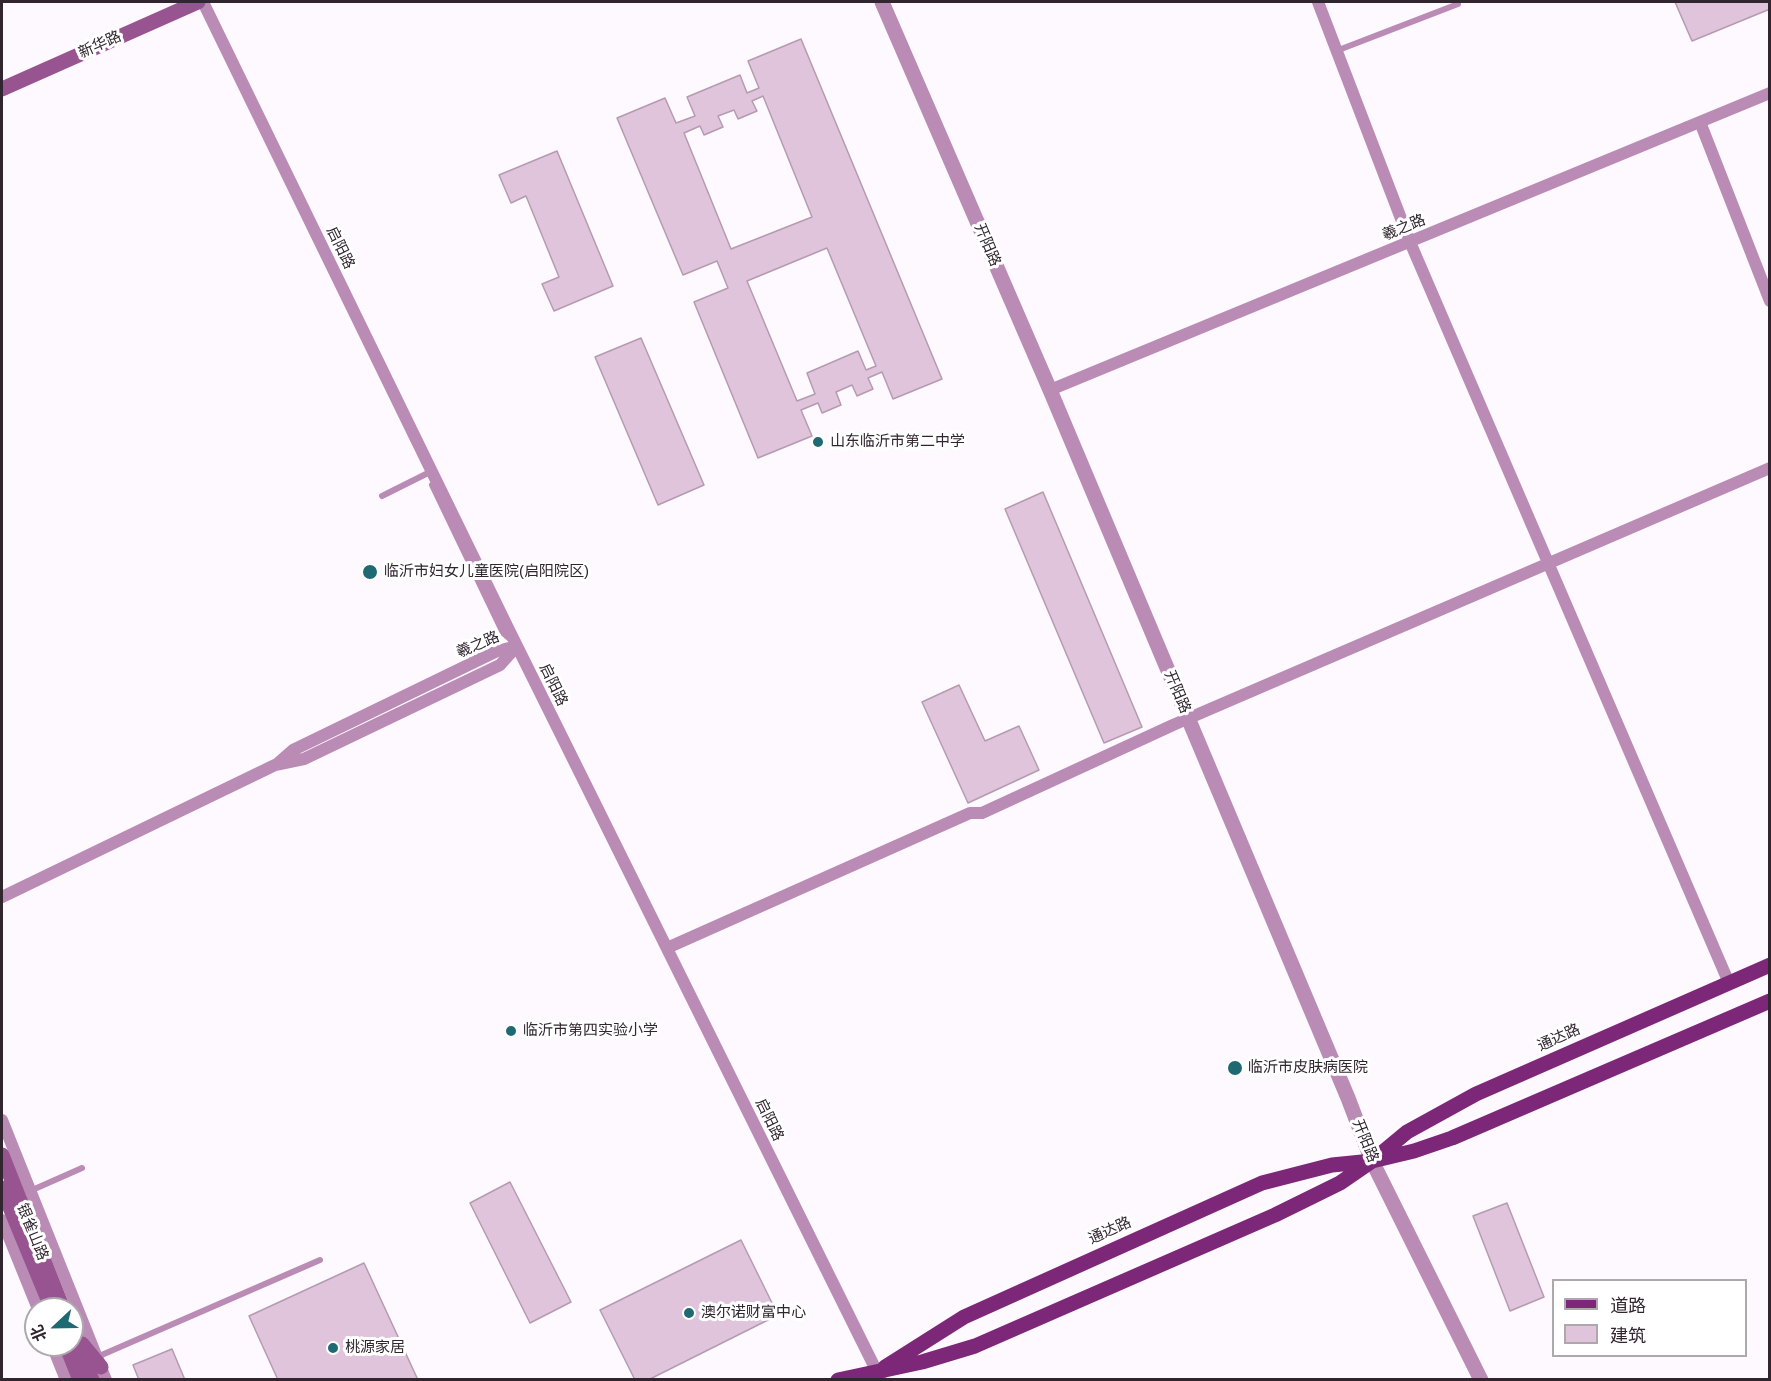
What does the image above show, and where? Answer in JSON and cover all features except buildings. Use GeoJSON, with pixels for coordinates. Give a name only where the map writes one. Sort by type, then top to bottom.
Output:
{"type":"FeatureCollection","features":[{"type":"Feature","properties":{"kind":"main road","name":"新华路"},"geometry":{"type":"LineString","coordinates":[[2,89],[198,2]]}},
{"type":"Feature","properties":{"kind":"main road","name":"通达路"},"geometry":{"type":"LineString","coordinates":[[838,1380],[876,1377],[975,1346],[1275,1215],[1340,1184],[1407,1132],[1476,1094],[1770,965]]}},
{"type":"Feature","properties":{"kind":"main road","name":"通达路"},"geometry":{"type":"LineString","coordinates":[[876,1377],[914,1347],[964,1317],[1262,1183],[1332,1165],[1372,1161],[1452,1138],[1770,1000]]}},
{"type":"Feature","properties":{"kind":"main road","name":"银雀山路"},"geometry":{"type":"LineString","coordinates":[[2,1155],[24,1194],[59,1297]]}},
{"type":"Feature","properties":{"kind":"main road","name":"银雀山路"},"geometry":{"type":"LineString","coordinates":[[2,1188],[47,1297]]}},
{"type":"Feature","properties":{"kind":"main road"},"geometry":{"type":"LineString","coordinates":[[69,1357],[73,1380]]}},
{"type":"Feature","properties":{"kind":"main road"},"geometry":{"type":"LineString","coordinates":[[72,1357],[80,1380]]}},
{"type":"Feature","properties":{"kind":"main road"},"geometry":{"type":"LineString","coordinates":[[84,1357],[99,1371]]}},
{"type":"Feature","properties":{"kind":"street","name":"启阳路"},"geometry":{"type":"LineString","coordinates":[[203,2],[427,467],[667,948],[876,1377]]}},
{"type":"Feature","properties":{"kind":"street","name":"开阳路"},"geometry":{"type":"LineString","coordinates":[[882,2],[1050,390],[1348,1098],[1372,1161],[1481,1380]]}},
{"type":"Feature","properties":{"kind":"street"},"geometry":{"type":"LineString","coordinates":[[1318,2],[1410,242],[1729,983]]}},
{"type":"Feature","properties":{"kind":"street","name":"羲之路"},"geometry":{"type":"LineString","coordinates":[[1050,390],[1770,93]]}},
{"type":"Feature","properties":{"kind":"street"},"geometry":{"type":"LineString","coordinates":[[1700,122],[1770,301]]}},
{"type":"Feature","properties":{"kind":"street"},"geometry":{"type":"LineString","coordinates":[[667,948],[970,813],[982,813],[1188,718],[1770,468]]}},
{"type":"Feature","properties":{"kind":"street","name":"羲之路"},"geometry":{"type":"LineString","coordinates":[[2,897],[275,765],[293,750],[497,651],[517,646]]}},
{"type":"Feature","properties":{"kind":"street"},"geometry":{"type":"LineString","coordinates":[[2,1120],[24,1194],[99,1371]]}},
{"type":"Feature","properties":{"kind":"street"},"geometry":{"type":"LineString","coordinates":[[2,1220],[33,1297]]}},
{"type":"Feature","properties":{"kind":"street"},"geometry":{"type":"LineString","coordinates":[[66,1357],[66,1380]]}},
{"type":"Feature","properties":{"kind":"lane"},"geometry":{"type":"LineString","coordinates":[[1336,51],[1458,4]]}},
{"type":"Feature","properties":{"kind":"lane"},"geometry":{"type":"LineString","coordinates":[[382,496],[427,467]]}},
{"type":"Feature","properties":{"kind":"lane"},"geometry":{"type":"LineString","coordinates":[[24,1194],[82,1168]]}},
{"type":"Feature","properties":{"kind":"lane"},"geometry":{"type":"LineString","coordinates":[[99,1371],[320,1260]]}},
{"type":"Feature","properties":{"kind":"place","name":"山东临沂市第二中学"},"geometry":{"type":"Point","coordinates":[818,442]}},
{"type":"Feature","properties":{"kind":"place","name":"临沂市妇女儿童医院(启阳院区)"},"geometry":{"type":"Point","coordinates":[370,572]}},
{"type":"Feature","properties":{"kind":"place","name":"临沂市第四实验小学"},"geometry":{"type":"Point","coordinates":[511,1031]}},
{"type":"Feature","properties":{"kind":"place","name":"临沂市皮肤病医院"},"geometry":{"type":"Point","coordinates":[1235,1068]}},
{"type":"Feature","properties":{"kind":"place","name":"澳尔诺财富中心"},"geometry":{"type":"Point","coordinates":[689,1313]}},
{"type":"Feature","properties":{"kind":"place","name":"桃源家居"},"geometry":{"type":"Point","coordinates":[333,1348]}}]}
